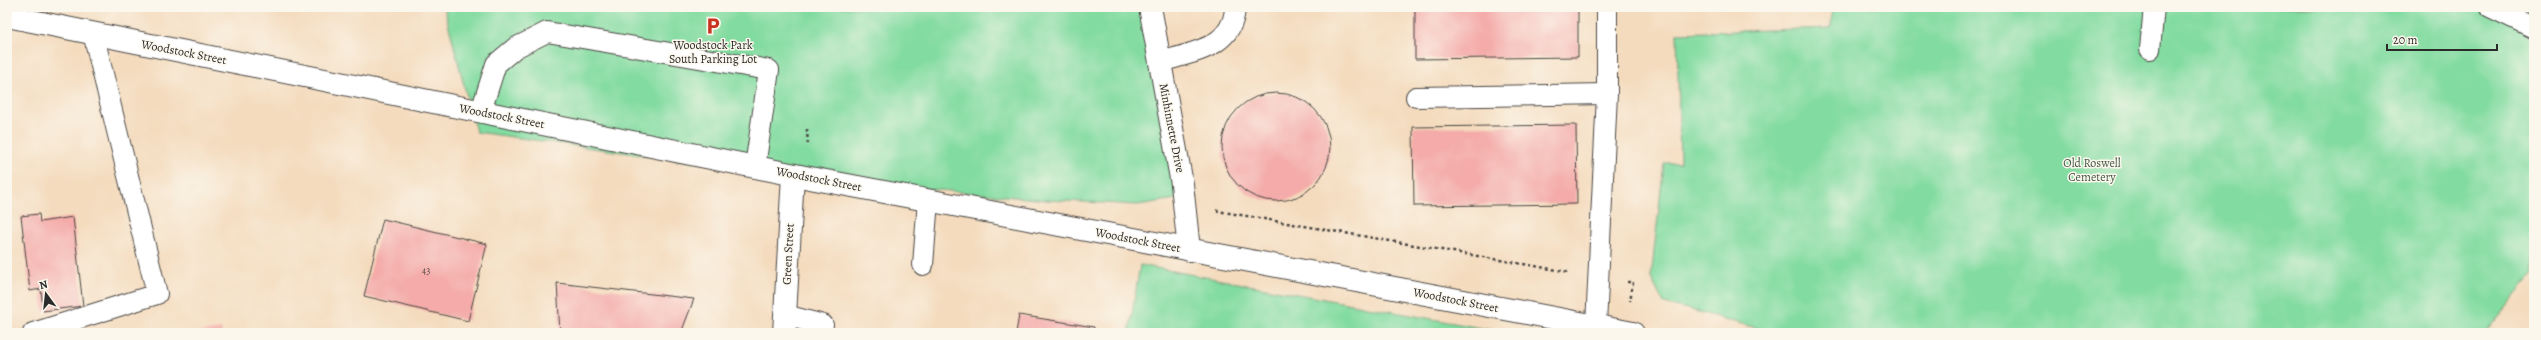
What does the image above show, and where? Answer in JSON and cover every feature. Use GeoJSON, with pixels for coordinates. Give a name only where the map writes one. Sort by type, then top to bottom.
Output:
{"type":"FeatureCollection","features":[{"type":"Feature","properties":{"kind":"street","name":"Minhinnette Drive"},"geometry":{"type":"LineString","coordinates":[[1150,7],[1182,184],[1189,250]]}},
{"type":"Feature","properties":{"kind":"street","name":"Woodstock Street"},"geometry":{"type":"LineString","coordinates":[[7,16],[754,167],[1629,332]]}},
{"type":"Feature","properties":{"kind":"street","name":"Green Street"},"geometry":{"type":"LineString","coordinates":[[784,324],[793,174]]}},
{"type":"Feature","properties":{"kind":"lane"},"geometry":{"type":"LineString","coordinates":[[1160,62],[1208,48],[1220,40],[1231,26],[1235,7]]}},
{"type":"Feature","properties":{"kind":"lane"},"geometry":{"type":"LineString","coordinates":[[1596,326],[1607,94],[1607,7]]}},
{"type":"Feature","properties":{"kind":"lane"},"geometry":{"type":"LineString","coordinates":[[2150,49],[2154,7]]}},
{"type":"Feature","properties":{"kind":"lane"},"geometry":{"type":"LineString","coordinates":[[2490,7],[2534,28]]}},
{"type":"Feature","properties":{"kind":"lane"},"geometry":{"type":"LineString","coordinates":[[481,112],[496,64],[515,48],[547,32],[769,70],[754,167]]}},
{"type":"Feature","properties":{"kind":"lane"},"geometry":{"type":"LineString","coordinates":[[33,333],[157,294],[93,33]]}},
{"type":"Feature","properties":{"kind":"lane"},"geometry":{"type":"LineString","coordinates":[[1416,97],[1607,94]]}},
{"type":"Feature","properties":{"kind":"lane"},"geometry":{"type":"LineString","coordinates":[[923,265],[928,200]]}},
{"type":"Feature","properties":{"kind":"lane"},"geometry":{"type":"LineString","coordinates":[[784,324],[823,325]]}},
{"type":"Feature","properties":{"kind":"path"},"geometry":{"type":"LineString","coordinates":[[1215,204],[1218,211],[1599,278],[1633,282],[1629,332]]}},
{"type":"Feature","properties":{"kind":"green space"},"geometry":{"type":"Polygon","coordinates":[[[444,7],[1146,7],[1188,197],[1138,205],[1047,200],[810,178],[476,132],[444,7]]]}},
{"type":"Feature","properties":{"kind":"green space","name":"Old Roswell Cemetery"},"geometry":{"type":"Polygon","coordinates":[[[1832,7],[2534,7],[2534,274],[2485,333],[1780,333],[1694,310],[1664,304],[1651,278],[1664,163],[1680,163],[1677,33],[1831,28],[1832,7]]]}},
{"type":"Feature","properties":{"kind":"green space"},"geometry":{"type":"Polygon","coordinates":[[[1140,265],[1508,333],[1129,333],[1140,265]]]}},
{"type":"Feature","properties":{"kind":"building"},"geometry":{"type":"Polygon","coordinates":[[[1415,7],[1578,7],[1578,57],[1415,59],[1415,7]]]}},
{"type":"Feature","properties":{"kind":"building"},"geometry":{"type":"Polygon","coordinates":[[[1276,93],[1297,97],[1314,109],[1326,126],[1330,147],[1326,168],[1314,185],[1297,197],[1276,201],[1255,197],[1238,185],[1226,168],[1222,147],[1226,126],[1238,109],[1255,97],[1276,93]]]}},
{"type":"Feature","properties":{"kind":"building"},"geometry":{"type":"Polygon","coordinates":[[[1576,125],[1577,204],[1414,206],[1413,127],[1576,125]]]}},
{"type":"Feature","properties":{"kind":"building"},"geometry":{"type":"Polygon","coordinates":[[[39,214],[40,222],[73,217],[83,306],[43,311],[41,289],[30,291],[21,216],[39,214]]]}},
{"type":"Feature","properties":{"kind":"building"},"geometry":{"type":"Polygon","coordinates":[[[383,219],[487,244],[468,321],[364,296],[383,219]]]}},
{"type":"Feature","properties":{"kind":"building"},"geometry":{"type":"Polygon","coordinates":[[[557,283],[694,299],[681,333],[560,333],[557,283]]]}},
{"type":"Feature","properties":{"kind":"building"},"geometry":{"type":"Polygon","coordinates":[[[1019,315],[1094,327],[1093,333],[1016,333],[1019,315]]]}},
{"type":"Feature","properties":{"kind":"building"},"geometry":{"type":"Polygon","coordinates":[[[221,329],[222,333],[201,333],[201,332],[221,329]]]}},
{"type":"Feature","properties":{"kind":"place","name":"Woodstock Park South Parking Lot"},"geometry":{"type":"Point","coordinates":[713,26]}}]}
